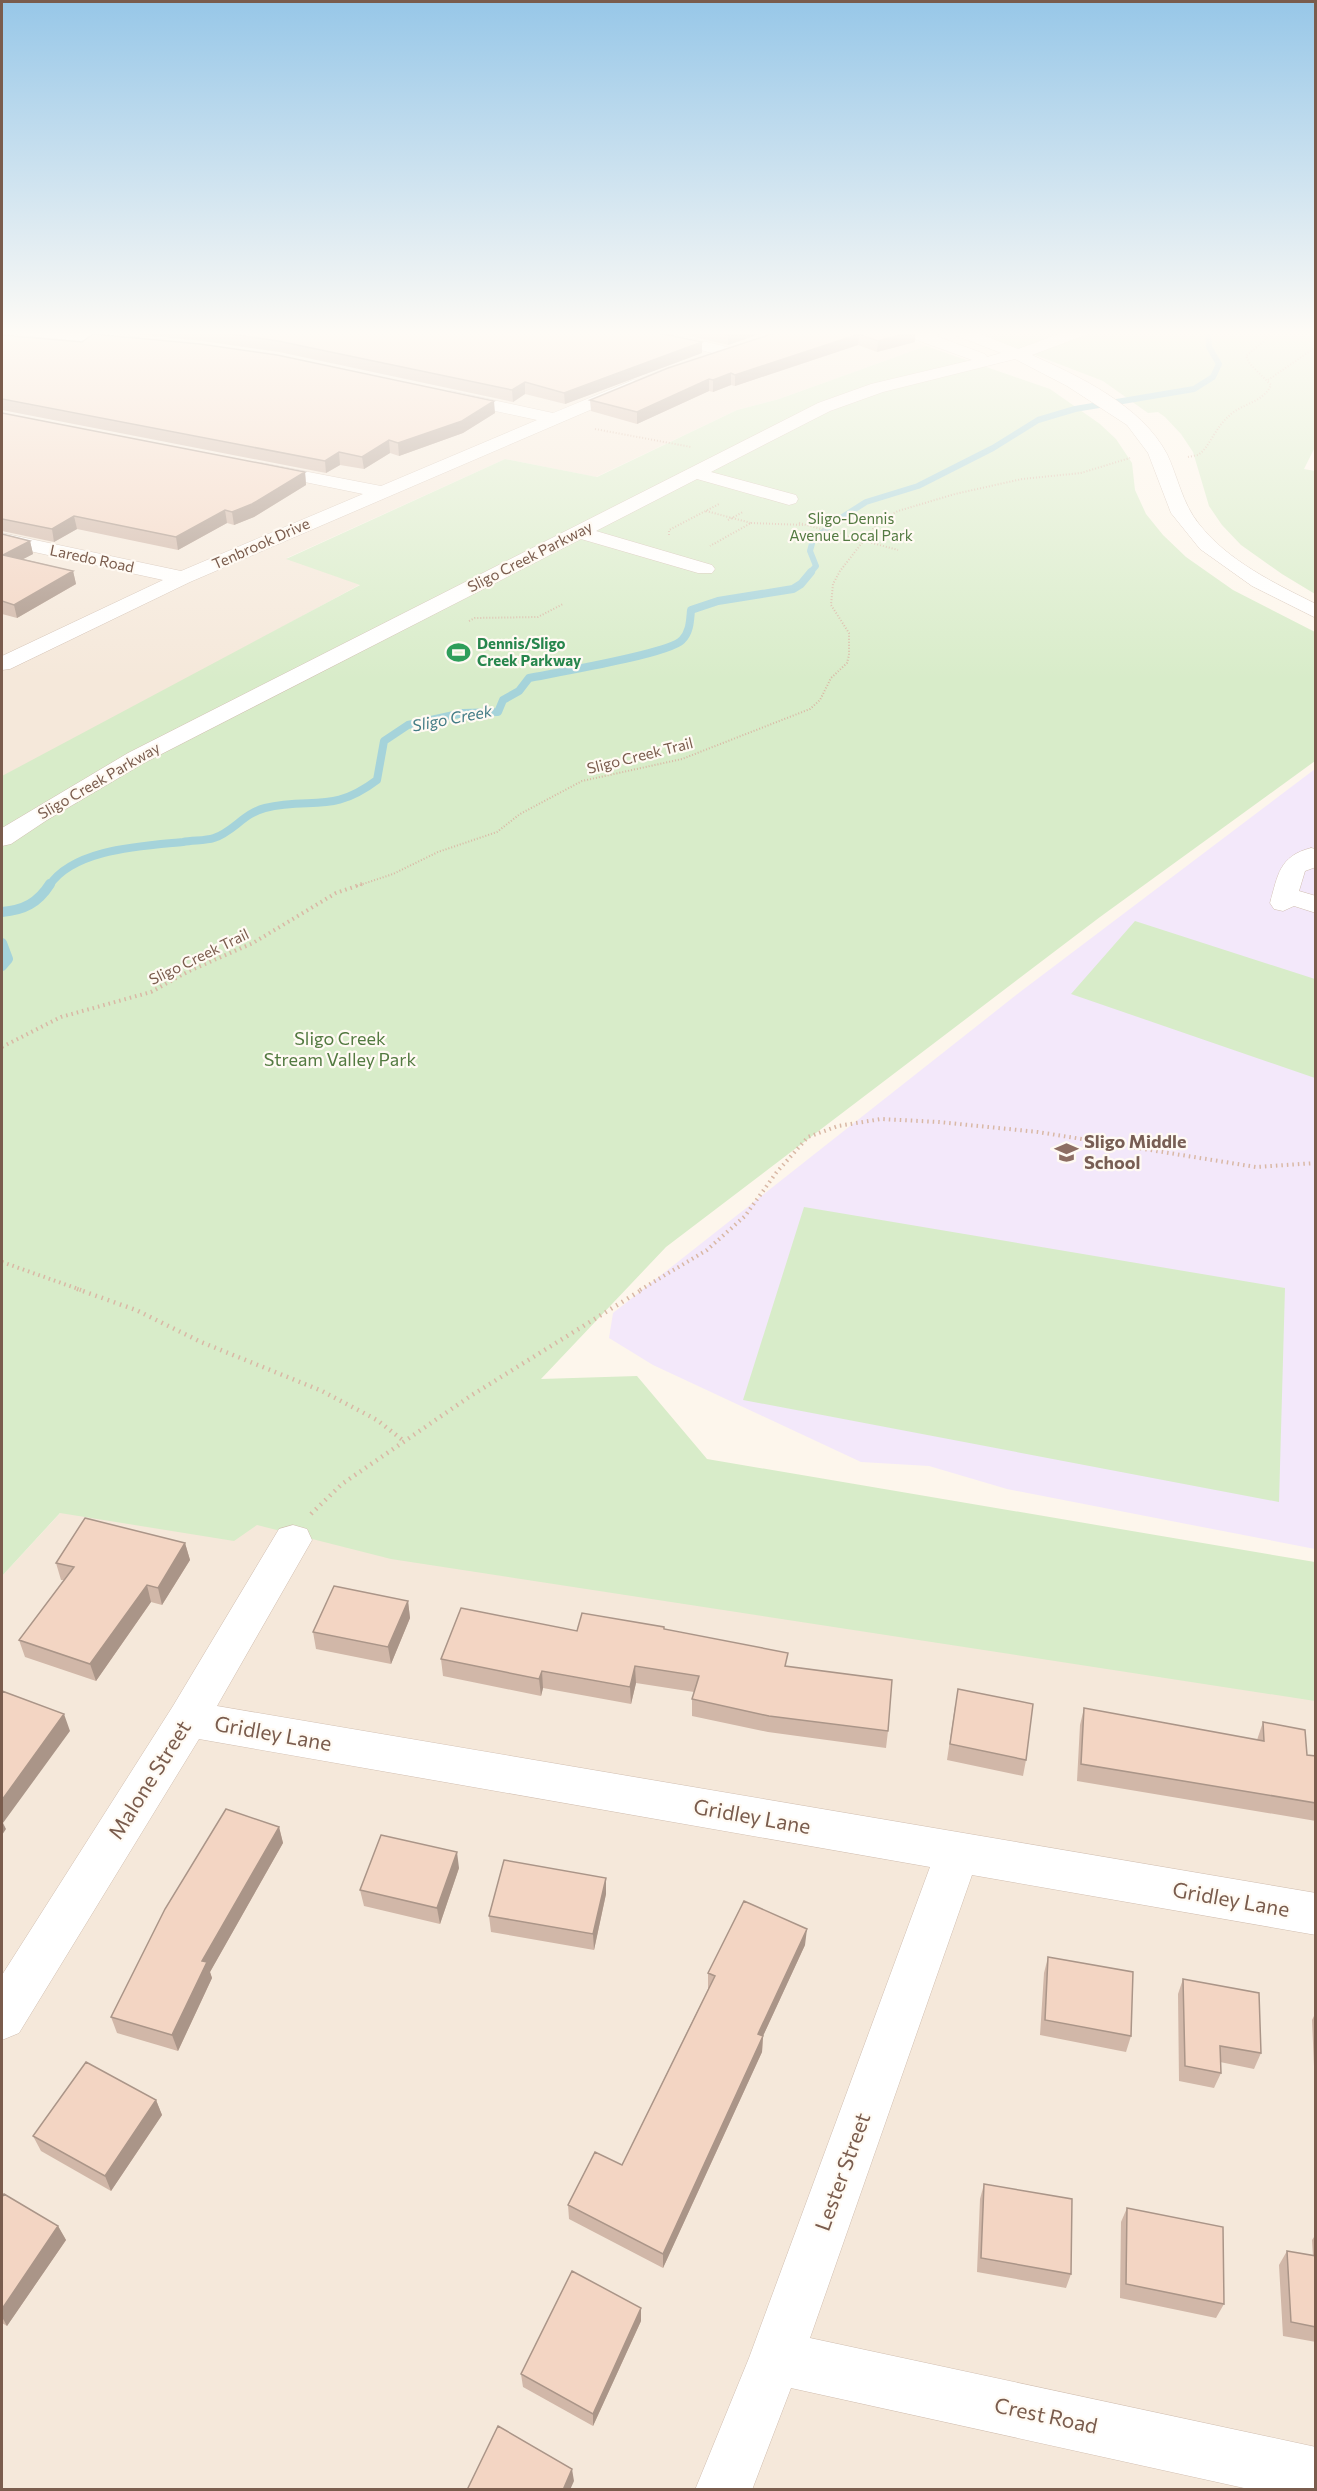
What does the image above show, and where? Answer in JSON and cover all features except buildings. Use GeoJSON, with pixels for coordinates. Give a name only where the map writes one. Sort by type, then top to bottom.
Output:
{"type":"FeatureCollection","features":[{"type":"Feature","properties":{"kind":"street","name":"Tenbrook Drive"},"geometry":{"type":"LineString","coordinates":[[2,664],[183,578],[484,447]]}},
{"type":"Feature","properties":{"kind":"street","name":"Sligo Creek Parkway"},"geometry":{"type":"LineString","coordinates":[[2,839],[38,815],[136,758],[743,447]]}},
{"type":"Feature","properties":{"kind":"street"},"geometry":{"type":"LineString","coordinates":[[1154,447],[1161,457],[1180,511],[1199,537],[1235,566],[1270,589],[1316,612]]}},
{"type":"Feature","properties":{"kind":"street"},"geometry":{"type":"LineString","coordinates":[[244,465],[381,492]]}},
{"type":"Feature","properties":{"kind":"street"},"geometry":{"type":"LineString","coordinates":[[695,473],[789,499]]}},
{"type":"Feature","properties":{"kind":"street"},"geometry":{"type":"LineString","coordinates":[[580,532],[705,569]]}},
{"type":"Feature","properties":{"kind":"street","name":"Laredo Road"},"geometry":{"type":"LineString","coordinates":[[2,539],[183,578]]}},
{"type":"Feature","properties":{"kind":"street"},"geometry":{"type":"LineString","coordinates":[[1314,855],[1293,867],[1284,899],[1316,905]]}},
{"type":"Feature","properties":{"kind":"street","name":"Malone Street"},"geometry":{"type":"LineString","coordinates":[[2,2016],[188,1719],[293,1540]]}},
{"type":"Feature","properties":{"kind":"street","name":"Gridley Lane"},"geometry":{"type":"LineString","coordinates":[[188,1719],[1316,1914]]}},
{"type":"Feature","properties":{"kind":"street","name":"Lester Street"},"geometry":{"type":"LineString","coordinates":[[723,2490],[776,2358],[958,1852]]}},
{"type":"Feature","properties":{"kind":"street","name":"Crest Road"},"geometry":{"type":"LineString","coordinates":[[776,2358],[1316,2475]]}},
{"type":"Feature","properties":{"kind":"path"},"geometry":{"type":"LineString","coordinates":[[693,447],[729,454]]}},
{"type":"Feature","properties":{"kind":"path"},"geometry":{"type":"LineString","coordinates":[[1181,458],[1198,455],[1204,447]]}},
{"type":"Feature","properties":{"kind":"path","name":"Sligo Creek Trail"},"geometry":{"type":"LineString","coordinates":[[2,1047],[61,1017],[151,992],[189,970],[253,943],[336,893],[393,874],[438,852],[497,832],[520,814],[582,781],[682,759],[810,709],[820,700],[831,678],[847,663],[849,633],[831,605],[831,594],[840,571],[879,521],[921,503],[1022,479],[1081,473],[1128,458],[1137,458]]}},
{"type":"Feature","properties":{"kind":"path"},"geometry":{"type":"LineString","coordinates":[[639,549],[657,543],[669,536],[669,530],[749,488]]}},
{"type":"Feature","properties":{"kind":"path"},"geometry":{"type":"LineString","coordinates":[[706,511],[751,523],[804,524]]}},
{"type":"Feature","properties":{"kind":"path"},"geometry":{"type":"LineString","coordinates":[[710,546],[751,523]]}},
{"type":"Feature","properties":{"kind":"path"},"geometry":{"type":"LineString","coordinates":[[817,528],[898,550]]}},
{"type":"Feature","properties":{"kind":"path"},"geometry":{"type":"LineString","coordinates":[[466,618],[470,621],[538,617],[563,604]]}},
{"type":"Feature","properties":{"kind":"path"},"geometry":{"type":"LineString","coordinates":[[293,1540],[312,1512],[342,1484],[472,1395],[707,1250],[745,1216],[776,1173],[808,1137],[838,1126],[881,1119],[1038,1132],[1256,1167],[1316,1163]]}},
{"type":"Feature","properties":{"kind":"path"},"geometry":{"type":"LineString","coordinates":[[2,1262],[136,1310],[201,1342],[322,1391],[377,1420],[405,1442]]}},
{"type":"Feature","properties":{"kind":"shaded area"},"geometry":{"type":"Polygon","coordinates":[[[2,447],[659,447],[596,477],[505,459],[287,558],[361,584],[2,780],[2,447]]]}},
{"type":"Feature","properties":{"kind":"shaded area","name":"Sligo Middle School"},"geometry":{"type":"Polygon","coordinates":[[[1315,769],[1315,1549],[1007,1489],[929,1466],[861,1462],[653,1365],[609,1338],[613,1313],[1020,992],[1315,769]]]}},
{"type":"Feature","properties":{"kind":"shaded area"},"geometry":{"type":"Polygon","coordinates":[[[88,1483],[1315,1700],[1315,2489],[2,2489],[2,1576],[88,1483]]]}},
{"type":"Feature","properties":{"kind":"green space","name":"Sligo Creek Stream Valley Park"},"geometry":{"type":"Polygon","coordinates":[[[659,447],[1121,447],[1132,463],[1135,490],[1146,514],[1163,535],[1186,557],[1233,590],[1315,632],[1315,761],[1100,917],[666,1247],[541,1379],[637,1376],[707,1459],[1315,1562],[1315,1701],[391,1559],[257,1525],[234,1541],[60,1513],[2,1576],[2,776],[360,585],[286,559],[505,459],[597,477],[659,447]]]}},
{"type":"Feature","properties":{"kind":"green space"},"geometry":{"type":"Polygon","coordinates":[[[1190,447],[1315,447],[1304,469],[1315,471],[1315,594],[1241,545],[1222,525],[1209,506],[1190,447]]]}},
{"type":"Feature","properties":{"kind":"green space"},"geometry":{"type":"Polygon","coordinates":[[[1135,921],[1315,979],[1315,1078],[1071,994],[1135,921]]]}},
{"type":"Feature","properties":{"kind":"green space"},"geometry":{"type":"Polygon","coordinates":[[[804,1207],[1285,1288],[1279,1502],[743,1400],[804,1207]]]}},
{"type":"Feature","properties":{"kind":"waterway","name":"Sligo Creek"},"geometry":{"type":"LineString","coordinates":[[810,573],[816,566],[810,551],[813,540],[833,523],[866,502],[918,486],[994,447]]}},
{"type":"Feature","properties":{"kind":"waterway","name":"Sligo Creek"},"geometry":{"type":"LineString","coordinates":[[49,886],[74,864],[91,857],[129,848],[210,839],[221,835],[258,810],[282,805],[322,803],[347,797],[377,780],[384,741],[408,725],[463,713],[498,712],[503,700],[519,691],[529,678],[634,657],[673,645],[682,640],[687,633],[691,610],[718,601],[793,589],[801,584],[811,572]]}},
{"type":"Feature","properties":{"kind":"waterway","name":"Sligo Creek"},"geometry":{"type":"LineString","coordinates":[[2,912],[30,904],[41,896],[50,884]]}},
{"type":"Feature","properties":{"kind":"waterway","name":"Sligo Creek"},"geometry":{"type":"LineString","coordinates":[[2,943],[8,959],[2,966]]}},
{"type":"Feature","properties":{"kind":"place","name":"Dennis/Sligo Creek Parkway"},"geometry":{"type":"Point","coordinates":[459,653]}},
{"type":"Feature","properties":{"kind":"place","name":"Sligo Middle School"},"geometry":{"type":"Point","coordinates":[1066,1152]}},
{"type":"Feature","properties":{"kind":"park label","name":"Sligo-Dennis Avenue Local Park"},"geometry":{"type":"Point","coordinates":[851,528]}}]}
